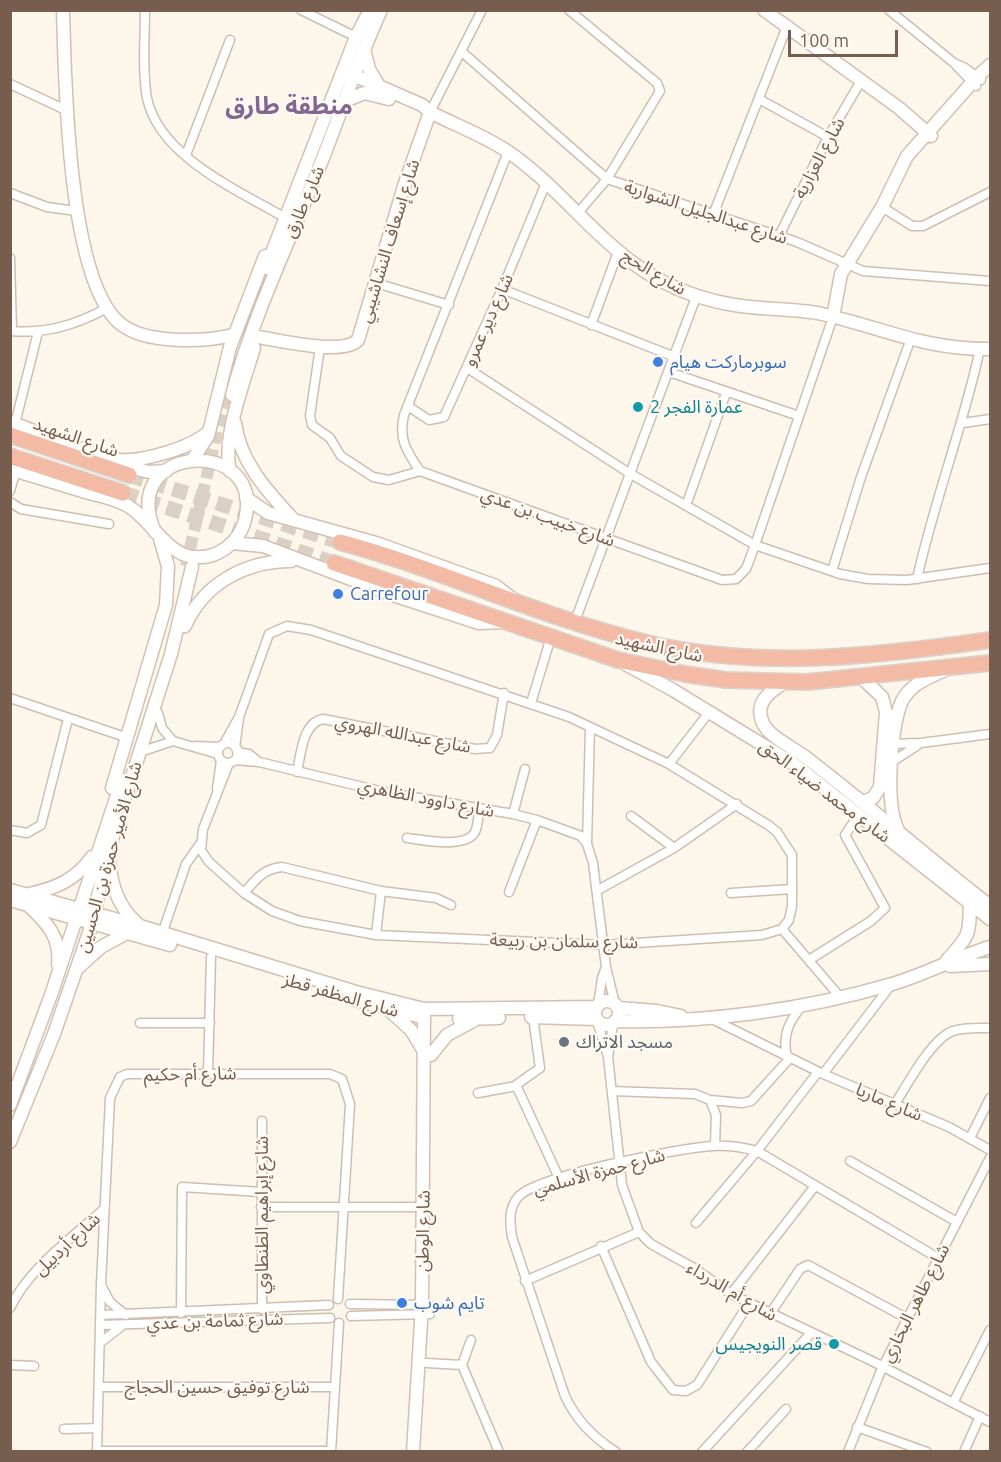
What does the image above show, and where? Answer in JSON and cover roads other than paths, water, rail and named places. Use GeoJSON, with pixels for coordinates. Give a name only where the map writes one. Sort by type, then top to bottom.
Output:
{"type":"FeatureCollection","features":[{"type":"Feature","properties":{"kind":"highway","name":"شارع الشهيد"},"geometry":{"type":"LineString","coordinates":[[12,427],[129,475]]}},
{"type":"Feature","properties":{"kind":"highway","name":"شارع الشهيد"},"geometry":{"type":"LineString","coordinates":[[12,465],[123,493]]}},
{"type":"Feature","properties":{"kind":"highway","name":"شارع الشهيد"},"geometry":{"type":"LineString","coordinates":[[340,542],[649,644],[733,656],[779,658],[868,654],[990,640]]}},
{"type":"Feature","properties":{"kind":"highway","name":"شارع الشهيد"},"geometry":{"type":"LineString","coordinates":[[334,562],[618,660],[726,680],[785,682],[861,677],[990,663]]}},
{"type":"Feature","properties":{"kind":"street"},"geometry":{"type":"LineString","coordinates":[[63,10],[76,211],[88,259],[107,308],[114,318],[131,330],[202,341],[233,335]]}},
{"type":"Feature","properties":{"kind":"street"},"geometry":{"type":"LineString","coordinates":[[145,10],[148,100],[161,131],[209,173],[287,219]]}},
{"type":"Feature","properties":{"kind":"street"},"geometry":{"type":"LineString","coordinates":[[301,10],[357,37]]}},
{"type":"Feature","properties":{"kind":"street","name":"شارع طارق"},"geometry":{"type":"LineString","coordinates":[[229,394],[284,236],[319,168],[343,102],[357,37],[370,10]]}},
{"type":"Feature","properties":{"kind":"street","name":"شارع طارق"},"geometry":{"type":"LineString","coordinates":[[284,236],[287,219],[348,73],[364,49],[381,10]]}},
{"type":"Feature","properties":{"kind":"street"},"geometry":{"type":"LineString","coordinates":[[430,112],[483,10]]}},
{"type":"Feature","properties":{"kind":"street"},"geometry":{"type":"LineString","coordinates":[[569,10],[657,83],[660,91],[607,179],[577,214]]}},
{"type":"Feature","properties":{"kind":"street"},"geometry":{"type":"LineString","coordinates":[[764,10],[786,29],[930,132]]}},
{"type":"Feature","properties":{"kind":"street"},"geometry":{"type":"LineString","coordinates":[[889,10],[954,63],[979,79]]}},
{"type":"Feature","properties":{"kind":"street"},"geometry":{"type":"LineString","coordinates":[[713,215],[786,29]]}},
{"type":"Feature","properties":{"kind":"street"},"geometry":{"type":"LineString","coordinates":[[186,155],[230,40]]}},
{"type":"Feature","properties":{"kind":"street"},"geometry":{"type":"LineString","coordinates":[[364,49],[369,69],[379,87]]}},
{"type":"Feature","properties":{"kind":"street","name":"شارع عبدالجليل الشواربة"},"geometry":{"type":"LineString","coordinates":[[462,52],[607,179],[779,236],[873,273],[990,281]]}},
{"type":"Feature","properties":{"kind":"street"},"geometry":{"type":"LineString","coordinates":[[833,317],[837,287],[847,263],[882,207],[905,164],[914,157],[930,132],[990,65]]}},
{"type":"Feature","properties":{"kind":"street","name":"شارع الحج"},"geometry":{"type":"LineString","coordinates":[[348,73],[422,105],[430,112],[507,152],[546,183],[618,252],[658,279],[696,297],[742,306],[787,309],[833,317],[910,341],[985,349]]}},
{"type":"Feature","properties":{"kind":"street","name":"شارع العزارية"},"geometry":{"type":"LineString","coordinates":[[779,236],[828,137],[861,81]]}},
{"type":"Feature","properties":{"kind":"street"},"geometry":{"type":"LineString","coordinates":[[10,84],[68,111]]}},
{"type":"Feature","properties":{"kind":"street","name":"شارع الحج"},"geometry":{"type":"LineString","coordinates":[[343,102],[359,94],[375,93],[412,109],[430,112]]}},
{"type":"Feature","properties":{"kind":"street"},"geometry":{"type":"LineString","coordinates":[[759,99],[828,137]]}},
{"type":"Feature","properties":{"kind":"street","name":"شارع إسعاف النشاشيبي"},"geometry":{"type":"LineString","coordinates":[[258,337],[320,347],[348,346],[358,340],[401,194],[430,112]]}},
{"type":"Feature","properties":{"kind":"street"},"geometry":{"type":"LineString","coordinates":[[320,347],[310,416],[312,425],[330,438],[341,456],[373,477],[389,480],[420,471],[407,453],[401,434],[408,406],[507,152]]}},
{"type":"Feature","properties":{"kind":"street","name":"شارع دير عمرو"},"geometry":{"type":"LineString","coordinates":[[408,406],[429,420],[440,419],[468,368],[546,183]]}},
{"type":"Feature","properties":{"kind":"street"},"geometry":{"type":"LineString","coordinates":[[882,207],[912,226],[922,226],[990,192]]}},
{"type":"Feature","properties":{"kind":"street"},"geometry":{"type":"LineString","coordinates":[[10,193],[47,207],[76,211]]}},
{"type":"Feature","properties":{"kind":"street"},"geometry":{"type":"LineString","coordinates":[[38,332],[12,427],[141,470],[166,471],[193,459],[205,443],[233,335],[264,257],[284,236]]}},
{"type":"Feature","properties":{"kind":"street"},"geometry":{"type":"LineString","coordinates":[[230,471],[227,451],[233,425],[258,337],[288,256],[284,236]]}},
{"type":"Feature","properties":{"kind":"street"},"geometry":{"type":"LineString","coordinates":[[591,325],[618,252]]}},
{"type":"Feature","properties":{"kind":"street"},"geometry":{"type":"LineString","coordinates":[[10,258],[11,331],[38,332],[70,325],[107,308]]}},
{"type":"Feature","properties":{"kind":"street"},"geometry":{"type":"LineString","coordinates":[[376,283],[449,305]]}},
{"type":"Feature","properties":{"kind":"street"},"geometry":{"type":"LineString","coordinates":[[502,289],[675,357]]}},
{"type":"Feature","properties":{"kind":"street"},"geometry":{"type":"LineString","coordinates":[[575,621],[696,297]]}},
{"type":"Feature","properties":{"kind":"street","name":"شارع خبيب بن عدي"},"geometry":{"type":"LineString","coordinates":[[420,471],[729,581],[736,579],[746,569],[755,546],[833,317]]}},
{"type":"Feature","properties":{"kind":"street"},"geometry":{"type":"LineString","coordinates":[[202,341],[225,361]]}},
{"type":"Feature","properties":{"kind":"street"},"geometry":{"type":"LineString","coordinates":[[832,571],[861,477],[910,341]]}},
{"type":"Feature","properties":{"kind":"street"},"geometry":{"type":"LineString","coordinates":[[917,579],[931,520],[985,349]]}},
{"type":"Feature","properties":{"kind":"street"},"geometry":{"type":"LineString","coordinates":[[468,368],[629,473],[687,504],[755,546],[832,571],[877,580],[917,579],[990,568]]}},
{"type":"Feature","properties":{"kind":"street"},"geometry":{"type":"LineString","coordinates":[[669,372],[799,416]]}},
{"type":"Feature","properties":{"kind":"street"},"geometry":{"type":"LineString","coordinates":[[687,504],[726,393]]}},
{"type":"Feature","properties":{"kind":"street"},"geometry":{"type":"LineString","coordinates":[[963,423],[990,419]]}},
{"type":"Feature","properties":{"kind":"street"},"geometry":{"type":"LineString","coordinates":[[211,426],[219,433],[233,425]]}},
{"type":"Feature","properties":{"kind":"street"},"geometry":{"type":"LineString","coordinates":[[233,425],[248,462],[294,520]]}},
{"type":"Feature","properties":{"kind":"street"},"geometry":{"type":"LineString","coordinates":[[110,459],[145,458],[195,441],[211,426]]}},
{"type":"Feature","properties":{"kind":"street"},"geometry":{"type":"LineString","coordinates":[[166,471],[151,495],[149,514],[168,566],[168,595],[112,788],[118,805],[130,796],[146,750],[184,627],[197,572],[212,555],[232,543],[245,522],[246,498],[243,488],[230,471],[213,461],[193,459]]}},
{"type":"Feature","properties":{"kind":"street"},"geometry":{"type":"LineString","coordinates":[[10,491],[12,465],[117,501],[137,513],[158,535],[183,554],[212,555]]}},
{"type":"Feature","properties":{"kind":"street"},"geometry":{"type":"LineString","coordinates":[[246,498],[265,512],[384,546],[496,586],[515,601]]}},
{"type":"Feature","properties":{"kind":"street"},"geometry":{"type":"LineString","coordinates":[[10,502],[21,509],[109,524]]}},
{"type":"Feature","properties":{"kind":"street"},"geometry":{"type":"LineString","coordinates":[[232,543],[255,544],[479,623],[506,622]]}},
{"type":"Feature","properties":{"kind":"street"},"geometry":{"type":"LineString","coordinates":[[184,627],[191,612],[223,579],[251,566],[300,561]]}},
{"type":"Feature","properties":{"kind":"street","name":"شارع الأمير حمزة بن الحسين"},"geometry":{"type":"LineString","coordinates":[[10,1106],[171,654],[189,567]]}},
{"type":"Feature","properties":{"kind":"street"},"geometry":{"type":"LineString","coordinates":[[162,934],[186,864],[190,855],[200,844],[227,753],[265,641],[269,634],[287,626],[311,630],[531,703],[590,727],[669,764],[736,804],[777,832],[792,855],[790,915],[782,928],[840,998]]}},
{"type":"Feature","properties":{"kind":"street"},"geometry":{"type":"LineString","coordinates":[[531,703],[551,637]]}},
{"type":"Feature","properties":{"kind":"street","name":"شارع محمد ضياء الحق"},"geometry":{"type":"LineString","coordinates":[[618,660],[798,759]]}},
{"type":"Feature","properties":{"kind":"street"},"geometry":{"type":"LineString","coordinates":[[809,960],[884,912],[884,903],[844,835],[860,808],[873,798],[880,787],[889,744],[907,694],[921,681],[952,667]]}},
{"type":"Feature","properties":{"kind":"street"},"geometry":{"type":"LineString","coordinates":[[861,677],[877,690],[885,704],[892,762],[890,807],[902,837]]}},
{"type":"Feature","properties":{"kind":"street","name":"شارع محمد ضياء الحق"},"geometry":{"type":"LineString","coordinates":[[785,682],[763,699],[762,722],[765,729],[798,759],[971,897],[990,906]]}},
{"type":"Feature","properties":{"kind":"street","name":"شارع عبدالله الهروي"},"geometry":{"type":"LineString","coordinates":[[297,772],[309,728],[316,720],[323,719],[475,749],[490,748],[497,735],[504,693]]}},
{"type":"Feature","properties":{"kind":"street"},"geometry":{"type":"LineString","coordinates":[[10,698],[128,738]]}},
{"type":"Feature","properties":{"kind":"street"},"geometry":{"type":"LineString","coordinates":[[669,764],[710,711]]}},
{"type":"Feature","properties":{"kind":"street"},"geometry":{"type":"LineString","coordinates":[[146,750],[173,741],[162,728],[158,713]]}},
{"type":"Feature","properties":{"kind":"street"},"geometry":{"type":"LineString","coordinates":[[10,830],[27,833],[41,825],[68,719]]}},
{"type":"Feature","properties":{"kind":"street"},"geometry":{"type":"LineString","coordinates":[[590,727],[587,844],[598,890],[606,967],[616,1006],[614,1022]]}},
{"type":"Feature","properties":{"kind":"street"},"geometry":{"type":"LineString","coordinates":[[889,744],[921,743],[990,734]]}},
{"type":"Feature","properties":{"kind":"street","name":"شارع داوود الظاهري"},"geometry":{"type":"LineString","coordinates":[[173,741],[297,772],[537,819],[572,831],[587,844]]}},
{"type":"Feature","properties":{"kind":"street"},"geometry":{"type":"LineString","coordinates":[[892,762],[921,743]]}},
{"type":"Feature","properties":{"kind":"street"},"geometry":{"type":"LineString","coordinates":[[513,814],[525,769]]}},
{"type":"Feature","properties":{"kind":"street"},"geometry":{"type":"LineString","coordinates":[[598,890],[674,848],[736,804]]}},
{"type":"Feature","properties":{"kind":"street","name":"شارع محمد ضياء الحق"},"geometry":{"type":"LineString","coordinates":[[860,808],[902,837],[971,897],[990,919]]}},
{"type":"Feature","properties":{"kind":"street"},"geometry":{"type":"LineString","coordinates":[[407,838],[450,842],[466,840],[475,831],[480,809]]}},
{"type":"Feature","properties":{"kind":"street"},"geometry":{"type":"LineString","coordinates":[[631,816],[674,848]]}},
{"type":"Feature","properties":{"kind":"street"},"geometry":{"type":"LineString","coordinates":[[509,892],[537,819]]}},
{"type":"Feature","properties":{"kind":"street","name":"شارع سلمان بن ربيعة"},"geometry":{"type":"LineString","coordinates":[[200,844],[209,862],[244,893],[272,911],[300,921],[376,934],[604,945],[752,936],[782,928]]}},
{"type":"Feature","properties":{"kind":"street"},"geometry":{"type":"LineString","coordinates":[[10,900],[28,900],[71,879],[102,853],[117,897],[127,915],[140,926]]}},
{"type":"Feature","properties":{"kind":"street","name":"شارع الأمير حمزة بن الحسين"},"geometry":{"type":"LineString","coordinates":[[10,1142],[54,1034],[93,919],[102,853]]}},
{"type":"Feature","properties":{"kind":"street"},"geometry":{"type":"LineString","coordinates":[[244,893],[266,870],[282,867],[381,891],[436,898],[450,905]]}},
{"type":"Feature","properties":{"kind":"street"},"geometry":{"type":"LineString","coordinates":[[731,893],[792,889]]}},
{"type":"Feature","properties":{"kind":"street"},"geometry":{"type":"LineString","coordinates":[[10,890],[28,900],[93,919]]}},
{"type":"Feature","properties":{"kind":"street"},"geometry":{"type":"LineString","coordinates":[[376,934],[381,891]]}},
{"type":"Feature","properties":{"kind":"street"},"geometry":{"type":"LineString","coordinates":[[940,968],[968,933],[972,911],[971,897]]}},
{"type":"Feature","properties":{"kind":"street"},"geometry":{"type":"LineString","coordinates":[[28,900],[51,928],[56,941],[58,958],[56,978]]}},
{"type":"Feature","properties":{"kind":"street","name":"شارع المظفر قطز"},"geometry":{"type":"LineString","coordinates":[[93,919],[140,926],[428,1014],[597,1013]]}},
{"type":"Feature","properties":{"kind":"street","name":"شارع المظفر قطز"},"geometry":{"type":"LineString","coordinates":[[93,919],[127,933],[390,1010],[476,1019],[597,1013]]}},
{"type":"Feature","properties":{"kind":"street"},"geometry":{"type":"LineString","coordinates":[[76,971],[101,947],[127,933]]}},
{"type":"Feature","properties":{"kind":"street"},"geometry":{"type":"LineString","coordinates":[[606,967],[602,978],[597,1013],[603,1025],[614,1022],[657,1022],[685,1017],[708,1017],[802,1006],[891,985],[990,947]]}},
{"type":"Feature","properties":{"kind":"street"},"geometry":{"type":"LineString","coordinates":[[956,961],[990,954]]}},
{"type":"Feature","properties":{"kind":"street"},"geometry":{"type":"LineString","coordinates":[[208,1073],[211,957]]}},
{"type":"Feature","properties":{"kind":"street"},"geometry":{"type":"LineString","coordinates":[[940,968],[990,964]]}},
{"type":"Feature","properties":{"kind":"street"},"geometry":{"type":"LineString","coordinates":[[696,1222],[757,1151],[891,985]]}},
{"type":"Feature","properties":{"kind":"street"},"geometry":{"type":"LineString","coordinates":[[597,1013],[606,1001],[616,1006],[685,1017]]}},
{"type":"Feature","properties":{"kind":"street"},"geometry":{"type":"LineString","coordinates":[[612,1091],[695,1094],[710,1100],[742,1103],[751,1101],[788,1057],[784,1041],[787,1028],[802,1006]]}},
{"type":"Feature","properties":{"kind":"street"},"geometry":{"type":"LineString","coordinates":[[390,1010],[411,1030],[427,1053],[447,1035],[476,1019]]}},
{"type":"Feature","properties":{"kind":"street","name":"شارع أم الدرداء"},"geometry":{"type":"LineString","coordinates":[[597,1013],[608,1057],[626,1202],[639,1232],[651,1244],[694,1268],[749,1304],[990,1422]]}},
{"type":"Feature","properties":{"kind":"street","name":"شارع الوطن"},"geometry":{"type":"LineString","coordinates":[[421,1452],[427,1363],[424,1207],[428,1014]]}},
{"type":"Feature","properties":{"kind":"street"},"geometry":{"type":"LineString","coordinates":[[478,1093],[516,1086],[540,1068],[533,1017]]}},
{"type":"Feature","properties":{"kind":"street","name":"شارع ماريا"},"geometry":{"type":"LineString","coordinates":[[708,1017],[821,1073],[896,1104],[970,1138],[990,1150]]}},
{"type":"Feature","properties":{"kind":"street","name":"شارع أم الدرداء"},"geometry":{"type":"LineString","coordinates":[[608,1057],[614,1022]]}},
{"type":"Feature","properties":{"kind":"street"},"geometry":{"type":"LineString","coordinates":[[140,1023],[210,1023]]}},
{"type":"Feature","properties":{"kind":"street"},"geometry":{"type":"LineString","coordinates":[[896,1104],[921,1064],[945,1035],[954,1030],[990,1028]]}},
{"type":"Feature","properties":{"kind":"street","name":"شارع الوطن"},"geometry":{"type":"LineString","coordinates":[[413,1452],[426,1310],[427,1053]]}},
{"type":"Feature","properties":{"kind":"street","name":"شارع أم حكيم"},"geometry":{"type":"LineString","coordinates":[[97,1451],[101,1284],[110,1098],[120,1077],[127,1074],[330,1074],[342,1079],[350,1104],[338,1299]]}},
{"type":"Feature","properties":{"kind":"street"},"geometry":{"type":"LineString","coordinates":[[516,1086],[559,1178]]}},
{"type":"Feature","properties":{"kind":"street"},"geometry":{"type":"LineString","coordinates":[[970,1138],[990,1098]]}},
{"type":"Feature","properties":{"kind":"street"},"geometry":{"type":"LineString","coordinates":[[710,1100],[716,1115],[715,1146]]}},
{"type":"Feature","properties":{"kind":"street","name":"شارع إبراهيم الطنطاوي"},"geometry":{"type":"LineString","coordinates":[[262,1121],[262,1310]]}},
{"type":"Feature","properties":{"kind":"street","name":"شارع حمزة الأسلمي"},"geometry":{"type":"LineString","coordinates":[[616,1452],[586,1428],[573,1413],[525,1281],[509,1219],[512,1207],[525,1191],[559,1178],[620,1163],[715,1146],[757,1151],[938,1258]]}},
{"type":"Feature","properties":{"kind":"street","name":"شارع طاهر البخاري"},"geometry":{"type":"LineString","coordinates":[[848,1452],[882,1368],[990,1158]]}},
{"type":"Feature","properties":{"kind":"street"},"geometry":{"type":"LineString","coordinates":[[850,1161],[957,1222]]}},
{"type":"Feature","properties":{"kind":"street"},"geometry":{"type":"LineString","coordinates":[[731,1294],[815,1186]]}},
{"type":"Feature","properties":{"kind":"street"},"geometry":{"type":"LineString","coordinates":[[182,1313],[182,1187],[261,1192]]}},
{"type":"Feature","properties":{"kind":"street"},"geometry":{"type":"LineString","coordinates":[[261,1207],[424,1207]]}},
{"type":"Feature","properties":{"kind":"street","name":"شارع أردبيل"},"geometry":{"type":"LineString","coordinates":[[10,1308],[17,1294],[36,1273],[104,1209]]}},
{"type":"Feature","properties":{"kind":"street"},"geometry":{"type":"LineString","coordinates":[[525,1281],[601,1246],[639,1232]]}},
{"type":"Feature","properties":{"kind":"street"},"geometry":{"type":"LineString","coordinates":[[601,1246],[651,1362],[673,1390],[686,1391],[697,1385],[749,1304]]}},
{"type":"Feature","properties":{"kind":"street"},"geometry":{"type":"LineString","coordinates":[[770,1314],[800,1269],[807,1265],[908,1319]]}},
{"type":"Feature","properties":{"kind":"street"},"geometry":{"type":"LineString","coordinates":[[101,1284],[110,1302],[127,1315]]}},
{"type":"Feature","properties":{"kind":"street"},"geometry":{"type":"LineString","coordinates":[[339,1323],[330,1318],[329,1305],[338,1299],[350,1304],[426,1310]]}},
{"type":"Feature","properties":{"kind":"street"},"geometry":{"type":"LineString","coordinates":[[350,1304],[351,1316]]}},
{"type":"Feature","properties":{"kind":"street","name":"شارع ثمامة بن عدي"},"geometry":{"type":"LineString","coordinates":[[100,1315],[262,1310],[329,1305]]}},
{"type":"Feature","properties":{"kind":"street"},"geometry":{"type":"LineString","coordinates":[[339,1323],[351,1316],[426,1310]]}},
{"type":"Feature","properties":{"kind":"street","name":"شارع ثمامة بن عدي"},"geometry":{"type":"LineString","coordinates":[[100,1325],[330,1318]]}},
{"type":"Feature","properties":{"kind":"street"},"geometry":{"type":"LineString","coordinates":[[97,1451],[331,1451],[339,1323]]}},
{"type":"Feature","properties":{"kind":"street"},"geometry":{"type":"LineString","coordinates":[[100,1343],[124,1324]]}},
{"type":"Feature","properties":{"kind":"street"},"geometry":{"type":"LineString","coordinates":[[953,1402],[990,1330]]}},
{"type":"Feature","properties":{"kind":"street"},"geometry":{"type":"LineString","coordinates":[[702,1452],[811,1333]]}},
{"type":"Feature","properties":{"kind":"street"},"geometry":{"type":"LineString","coordinates":[[471,1340],[462,1365],[499,1452]]}},
{"type":"Feature","properties":{"kind":"street"},"geometry":{"type":"LineString","coordinates":[[427,1363],[462,1365]]}},
{"type":"Feature","properties":{"kind":"street"},"geometry":{"type":"LineString","coordinates":[[10,1365],[34,1366]]}},
{"type":"Feature","properties":{"kind":"street","name":"شارع توفيق حسين الحجاج"},"geometry":{"type":"LineString","coordinates":[[99,1387],[334,1387]]}},
{"type":"Feature","properties":{"kind":"street"},"geometry":{"type":"LineString","coordinates":[[747,1452],[786,1409]]}},
{"type":"Feature","properties":{"kind":"street"},"geometry":{"type":"LineString","coordinates":[[964,1452],[980,1416]]}},
{"type":"Feature","properties":{"kind":"street"},"geometry":{"type":"LineString","coordinates":[[857,1427],[927,1452]]}},
{"type":"Feature","properties":{"kind":"street"},"geometry":{"type":"LineString","coordinates":[[64,1429],[98,1428]]}},
{"type":"Feature","properties":{"kind":"tunnel"},"geometry":{"type":"LineString","coordinates":[[186,566],[226,393]]}},
{"type":"Feature","properties":{"kind":"tunnel"},"geometry":{"type":"LineString","coordinates":[[129,475],[340,542]]}},
{"type":"Feature","properties":{"kind":"tunnel"},"geometry":{"type":"LineString","coordinates":[[123,493],[334,563]]}},
{"type":"Feature","properties":{"kind":"place","name":"سوبرماركت هيام"},"geometry":{"type":"Point","coordinates":[658,362]}},
{"type":"Feature","properties":{"kind":"place","name":"عمارة الفجر 2"},"geometry":{"type":"Point","coordinates":[638,407]}},
{"type":"Feature","properties":{"kind":"place","name":"Carrefour"},"geometry":{"type":"Point","coordinates":[338,594]}},
{"type":"Feature","properties":{"kind":"place","name":"مسجد الاتراك"},"geometry":{"type":"Point","coordinates":[564,1042]}},
{"type":"Feature","properties":{"kind":"place","name":"تايم شوب"},"geometry":{"type":"Point","coordinates":[402,1303]}},
{"type":"Feature","properties":{"kind":"place","name":"قصر النويجيس"},"geometry":{"type":"Point","coordinates":[834,1344]}},
{"type":"Feature","properties":{"kind":"district","name":"منطقة طارق"},"geometry":{"type":"Point","coordinates":[289,106]}}]}
